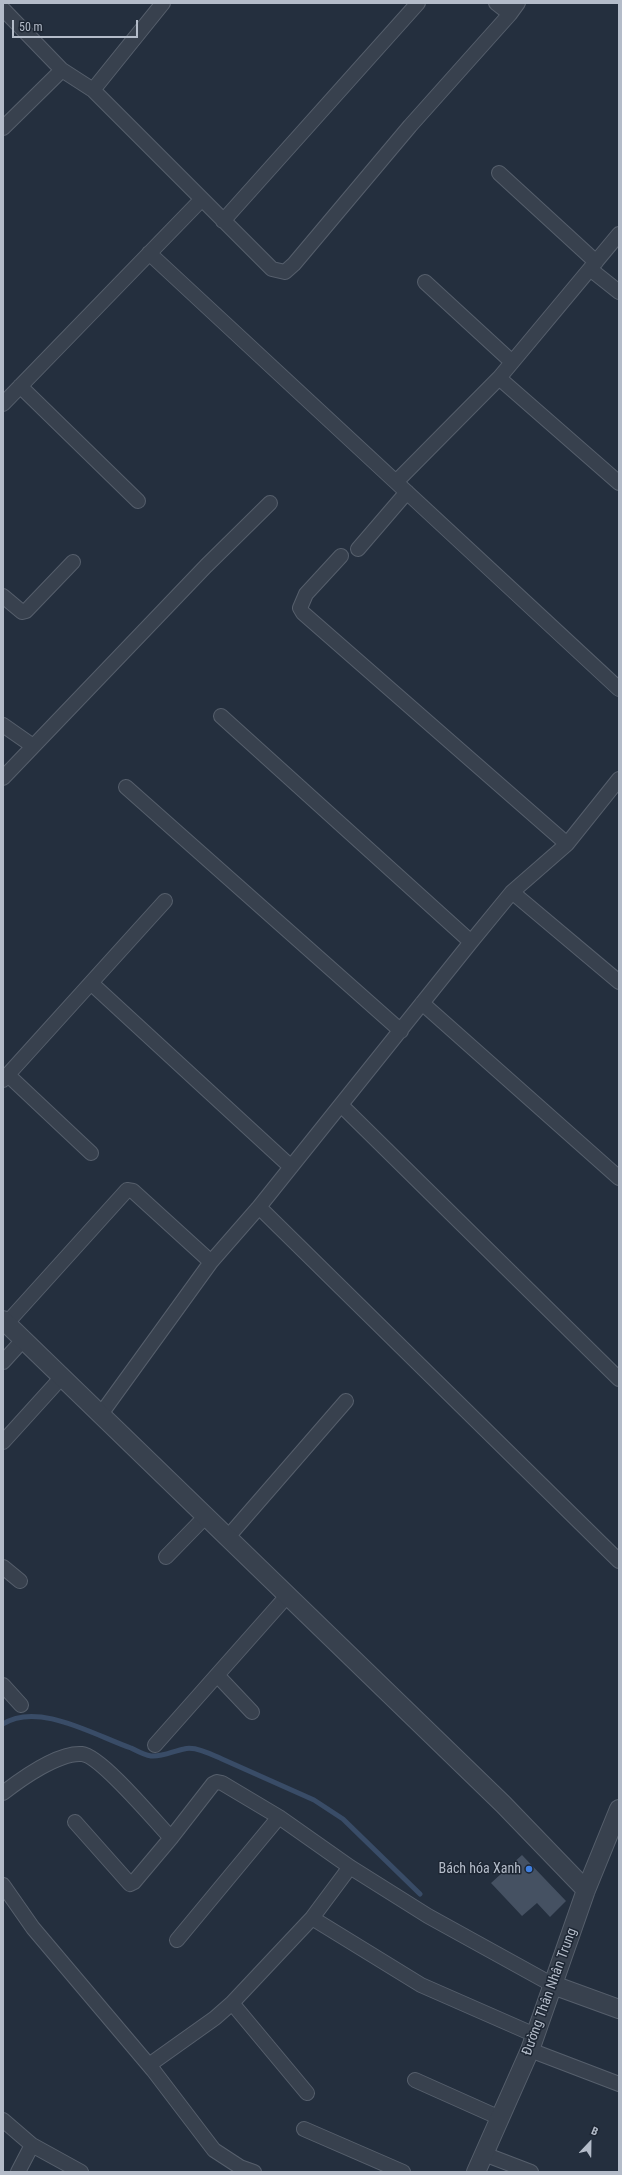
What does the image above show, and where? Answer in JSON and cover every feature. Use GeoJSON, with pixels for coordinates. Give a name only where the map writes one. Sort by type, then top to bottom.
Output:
{"type":"FeatureCollection","features":[{"type":"Feature","properties":{"kind":"street"},"geometry":{"type":"LineString","coordinates":[[93,90],[163,3]]}},
{"type":"Feature","properties":{"kind":"street"},"geometry":{"type":"LineString","coordinates":[[223,221],[418,3]]}},
{"type":"Feature","properties":{"kind":"street"},"geometry":{"type":"LineString","coordinates":[[3,9],[62,70],[93,90],[272,269],[285,272],[294,264],[410,126],[514,9],[496,3]]}},
{"type":"Feature","properties":{"kind":"street"},"geometry":{"type":"LineString","coordinates":[[3,128],[62,70]]}},
{"type":"Feature","properties":{"kind":"street"},"geometry":{"type":"LineString","coordinates":[[499,173],[619,292]]}},
{"type":"Feature","properties":{"kind":"street"},"geometry":{"type":"LineString","coordinates":[[3,404],[202,199]]}},
{"type":"Feature","properties":{"kind":"street"},"geometry":{"type":"LineString","coordinates":[[396,482],[499,378],[619,234]]}},
{"type":"Feature","properties":{"kind":"street"},"geometry":{"type":"LineString","coordinates":[[150,253],[619,689]]}},
{"type":"Feature","properties":{"kind":"street"},"geometry":{"type":"LineString","coordinates":[[425,282],[512,362]]}},
{"type":"Feature","properties":{"kind":"street"},"geometry":{"type":"LineString","coordinates":[[499,378],[619,484]]}},
{"type":"Feature","properties":{"kind":"street"},"geometry":{"type":"LineString","coordinates":[[20,386],[138,501]]}},
{"type":"Feature","properties":{"kind":"street"},"geometry":{"type":"LineString","coordinates":[[358,549],[407,492]]}},
{"type":"Feature","properties":{"kind":"street"},"geometry":{"type":"LineString","coordinates":[[3,778],[206,566],[270,503]]}},
{"type":"Feature","properties":{"kind":"street"},"geometry":{"type":"LineString","coordinates":[[341,556],[303,598],[300,608],[303,613],[567,844]]}},
{"type":"Feature","properties":{"kind":"street"},"geometry":{"type":"LineString","coordinates":[[3,596],[22,612],[26,611],[73,562]]}},
{"type":"Feature","properties":{"kind":"street"},"geometry":{"type":"LineString","coordinates":[[221,716],[471,942]]}},
{"type":"Feature","properties":{"kind":"street"},"geometry":{"type":"LineString","coordinates":[[3,725],[34,746]]}},
{"type":"Feature","properties":{"kind":"street"},"geometry":{"type":"LineString","coordinates":[[101,1414],[211,1262],[259,1207],[471,942],[512,892],[567,844],[618,783]]}},
{"type":"Feature","properties":{"kind":"street"},"geometry":{"type":"LineString","coordinates":[[126,788],[401,1031]]}},
{"type":"Feature","properties":{"kind":"street"},"geometry":{"type":"LineString","coordinates":[[512,892],[619,982]]}},
{"type":"Feature","properties":{"kind":"street"},"geometry":{"type":"LineString","coordinates":[[90,1153],[5,1078],[165,902]]}},
{"type":"Feature","properties":{"kind":"street"},"geometry":{"type":"LineString","coordinates":[[91,983],[290,1168]]}},
{"type":"Feature","properties":{"kind":"street"},"geometry":{"type":"LineString","coordinates":[[422,1003],[619,1178]]}},
{"type":"Feature","properties":{"kind":"street"},"geometry":{"type":"LineString","coordinates":[[340,1105],[619,1379]]}},
{"type":"Feature","properties":{"kind":"street"},"geometry":{"type":"LineString","coordinates":[[211,1262],[133,1191],[127,1190],[5,1322],[61,1378],[101,1414],[205,1517],[503,1804],[586,1890]]}},
{"type":"Feature","properties":{"kind":"street"},"geometry":{"type":"LineString","coordinates":[[259,1207],[619,1560]]}},
{"type":"Feature","properties":{"kind":"street"},"geometry":{"type":"LineString","coordinates":[[3,1362],[23,1340]]}},
{"type":"Feature","properties":{"kind":"street"},"geometry":{"type":"LineString","coordinates":[[3,1442],[61,1378]]}},
{"type":"Feature","properties":{"kind":"street"},"geometry":{"type":"LineString","coordinates":[[227,1538],[346,1401]]}},
{"type":"Feature","properties":{"kind":"street"},"geometry":{"type":"LineString","coordinates":[[166,1557],[205,1517]]}},
{"type":"Feature","properties":{"kind":"street"},"geometry":{"type":"LineString","coordinates":[[3,1567],[20,1581]]}},
{"type":"Feature","properties":{"kind":"street"},"geometry":{"type":"LineString","coordinates":[[155,1745],[287,1596]]}},
{"type":"Feature","properties":{"kind":"street"},"geometry":{"type":"LineString","coordinates":[[217,1675],[252,1712]]}},
{"type":"Feature","properties":{"kind":"street"},"geometry":{"type":"LineString","coordinates":[[3,1685],[21,1705]]}},
{"type":"Feature","properties":{"kind":"street"},"geometry":{"type":"LineString","coordinates":[[3,1793],[28,1774],[46,1765],[74,1754],[84,1754],[102,1764],[171,1838]]}},
{"type":"Feature","properties":{"kind":"street"},"geometry":{"type":"LineString","coordinates":[[75,1822],[130,1884],[134,1882],[171,1838],[212,1784],[217,1782],[279,1817],[350,1867],[483,1948],[553,1985],[619,2009]]}},
{"type":"Feature","properties":{"kind":"street","name":"Đường Thân Nhân Trung"},"geometry":{"type":"LineString","coordinates":[[476,2172],[532,2042],[586,1890],[619,1810]]}},
{"type":"Feature","properties":{"kind":"street"},"geometry":{"type":"LineString","coordinates":[[177,1940],[279,1817]]}},
{"type":"Feature","properties":{"kind":"street"},"geometry":{"type":"LineString","coordinates":[[149,2064],[215,2018],[232,2003],[312,1918],[350,1867]]}},
{"type":"Feature","properties":{"kind":"street"},"geometry":{"type":"LineString","coordinates":[[3,1885],[33,1928],[149,2064],[214,2150],[240,2167],[254,2172]]}},
{"type":"Feature","properties":{"kind":"street"},"geometry":{"type":"LineString","coordinates":[[312,1918],[420,1986],[619,2084]]}},
{"type":"Feature","properties":{"kind":"street"},"geometry":{"type":"LineString","coordinates":[[232,2003],[307,2093]]}},
{"type":"Feature","properties":{"kind":"street"},"geometry":{"type":"LineString","coordinates":[[415,2080],[500,2118]]}},
{"type":"Feature","properties":{"kind":"street"},"geometry":{"type":"LineString","coordinates":[[3,2120],[32,2145],[81,2172]]}},
{"type":"Feature","properties":{"kind":"street"},"geometry":{"type":"LineString","coordinates":[[304,2129],[402,2172]]}},
{"type":"Feature","properties":{"kind":"street"},"geometry":{"type":"LineString","coordinates":[[18,2172],[32,2145]]}},
{"type":"Feature","properties":{"kind":"street"},"geometry":{"type":"LineString","coordinates":[[484,2154],[531,2172]]}},
{"type":"Feature","properties":{"kind":"building","name":"Bách hóa Xanh"},"geometry":{"type":"Polygon","coordinates":[[[522,1855],[566,1901],[550,1917],[537,1903],[522,1916],[491,1883],[522,1855]]]}},
{"type":"Feature","properties":{"kind":"waterway"},"geometry":{"type":"LineString","coordinates":[[3,1724],[17,1718],[33,1716],[50,1718],[84,1729],[143,1754],[160,1756],[188,1748],[208,1753],[314,1800],[343,1819],[420,1894]]}},
{"type":"Feature","properties":{"kind":"place","name":"Bách hóa Xanh"},"geometry":{"type":"Point","coordinates":[529,1869]}}]}
